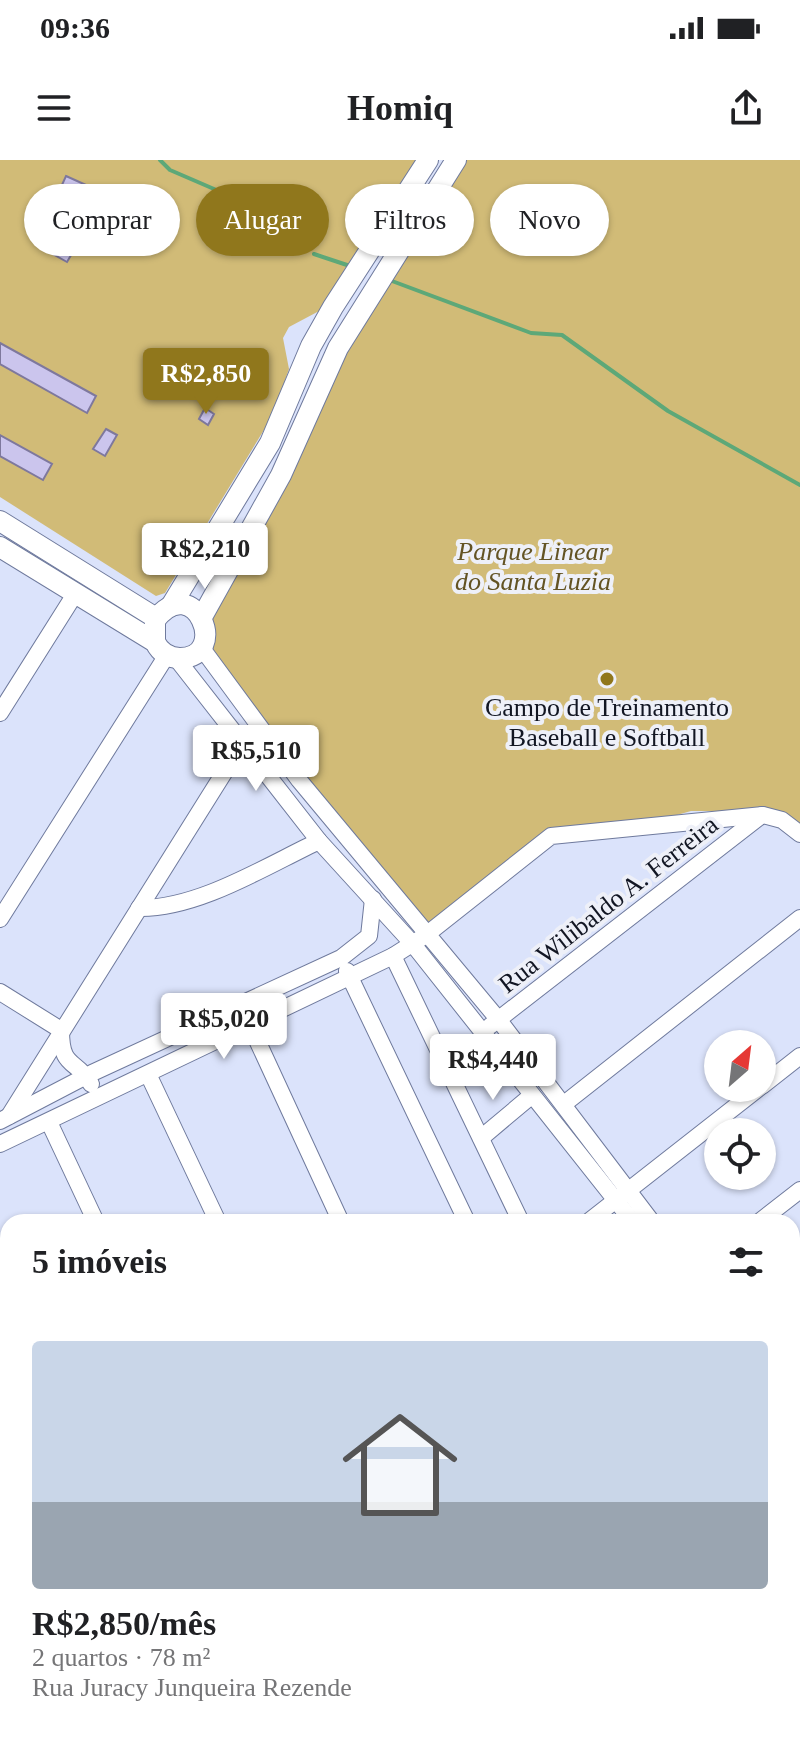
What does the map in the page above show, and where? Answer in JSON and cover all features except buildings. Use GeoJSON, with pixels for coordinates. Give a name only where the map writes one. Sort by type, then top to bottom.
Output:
{"type":"FeatureCollection","features":[{"type":"Feature","properties":{"kind":"main road"},"geometry":{"type":"LineString","coordinates":[[166,652],[152,632],[270,443],[311,346],[333,307],[428,160]]}},
{"type":"Feature","properties":{"kind":"main road"},"geometry":{"type":"LineString","coordinates":[[202,617],[281,475],[338,348],[456,160]]}},
{"type":"Feature","properties":{"kind":"main road"},"geometry":{"type":"LineString","coordinates":[[0,521],[163,612],[187,606],[202,617],[206,635],[201,647],[190,656],[166,652],[0,547]]}},
{"type":"Feature","properties":{"kind":"street"},"geometry":{"type":"LineString","coordinates":[[0,713],[75,594]]}},
{"type":"Feature","properties":{"kind":"street"},"geometry":{"type":"LineString","coordinates":[[201,647],[419,939],[482,1032],[531,1096],[622,1196],[643,1214]]}},
{"type":"Feature","properties":{"kind":"street"},"geometry":{"type":"LineString","coordinates":[[0,919],[166,652],[319,841],[373,899],[419,939],[498,1019],[564,1104],[622,1196],[630,1214]]}},
{"type":"Feature","properties":{"kind":"street"},"geometry":{"type":"LineString","coordinates":[[4,1119],[242,744]]}},
{"type":"Feature","properties":{"kind":"street"},"geometry":{"type":"LineString","coordinates":[[282,793],[299,780]]}},
{"type":"Feature","properties":{"kind":"street"},"geometry":{"type":"LineString","coordinates":[[0,1144],[251,1027],[393,956],[551,836],[763,815],[782,820],[800,834]]}},
{"type":"Feature","properties":{"kind":"street","name":"Rua Wilibaldo A. Ferreira"},"geometry":{"type":"LineString","coordinates":[[482,1032],[763,815]]}},
{"type":"Feature","properties":{"kind":"street"},"geometry":{"type":"LineString","coordinates":[[139,908],[162,908],[196,898],[319,841]]}},
{"type":"Feature","properties":{"kind":"street"},"geometry":{"type":"LineString","coordinates":[[4,1119],[87,1076],[341,958],[369,936],[373,899]]}},
{"type":"Feature","properties":{"kind":"street"},"geometry":{"type":"LineString","coordinates":[[564,1104],[800,918]]}},
{"type":"Feature","properties":{"kind":"street"},"geometry":{"type":"LineString","coordinates":[[393,956],[517,1214]]}},
{"type":"Feature","properties":{"kind":"street"},"geometry":{"type":"LineString","coordinates":[[341,958],[463,1214]]}},
{"type":"Feature","properties":{"kind":"street"},"geometry":{"type":"LineString","coordinates":[[0,992],[61,1030]]}},
{"type":"Feature","properties":{"kind":"street"},"geometry":{"type":"LineString","coordinates":[[251,1027],[337,1214]]}},
{"type":"Feature","properties":{"kind":"street"},"geometry":{"type":"LineString","coordinates":[[61,1030],[61,1045],[67,1062],[87,1076],[99,1098]]}},
{"type":"Feature","properties":{"kind":"street"},"geometry":{"type":"LineString","coordinates":[[776,1075],[800,1056]]}},
{"type":"Feature","properties":{"kind":"street"},"geometry":{"type":"LineString","coordinates":[[148,1074],[214,1214]]}},
{"type":"Feature","properties":{"kind":"street"},"geometry":{"type":"LineString","coordinates":[[481,1138],[531,1096]]}},
{"type":"Feature","properties":{"kind":"street"},"geometry":{"type":"LineString","coordinates":[[598,1214],[741,1102]]}},
{"type":"Feature","properties":{"kind":"street"},"geometry":{"type":"LineString","coordinates":[[49,1122],[92,1214]]}},
{"type":"Feature","properties":{"kind":"street"},"geometry":{"type":"LineString","coordinates":[[769,1214],[800,1190]]}},
{"type":"Feature","properties":{"kind":"green space"},"geometry":{"type":"Polygon","coordinates":[[[0,160],[416,160],[401,184],[345,184],[345,256],[355,256],[321,310],[289,327],[283,338],[289,369],[273,415],[165,593],[156,596],[0,497],[0,160]]]}},
{"type":"Feature","properties":{"kind":"green space","name":"Parque Linear do Santa Luzia"},"geometry":{"type":"Polygon","coordinates":[[[456,160],[800,160],[800,834],[728,811],[691,811],[642,825],[551,836],[426,935],[299,780],[209,644],[206,617],[325,375],[398,256],[474,256],[474,184],[441,184],[456,160]]]}},
{"type":"Feature","properties":{"kind":"waterway"},"geometry":{"type":"LineString","coordinates":[[160,160],[170,170],[202,184]]}},
{"type":"Feature","properties":{"kind":"waterway"},"geometry":{"type":"LineString","coordinates":[[320,256],[347,265]]}},
{"type":"Feature","properties":{"kind":"waterway"},"geometry":{"type":"LineString","coordinates":[[392,281],[531,333],[562,335],[668,411],[800,485]]}},
{"type":"Feature","properties":{"kind":"place","name":"Campo de Treinamento Baseball e Softball"},"geometry":{"type":"Point","coordinates":[607,679]}}]}
